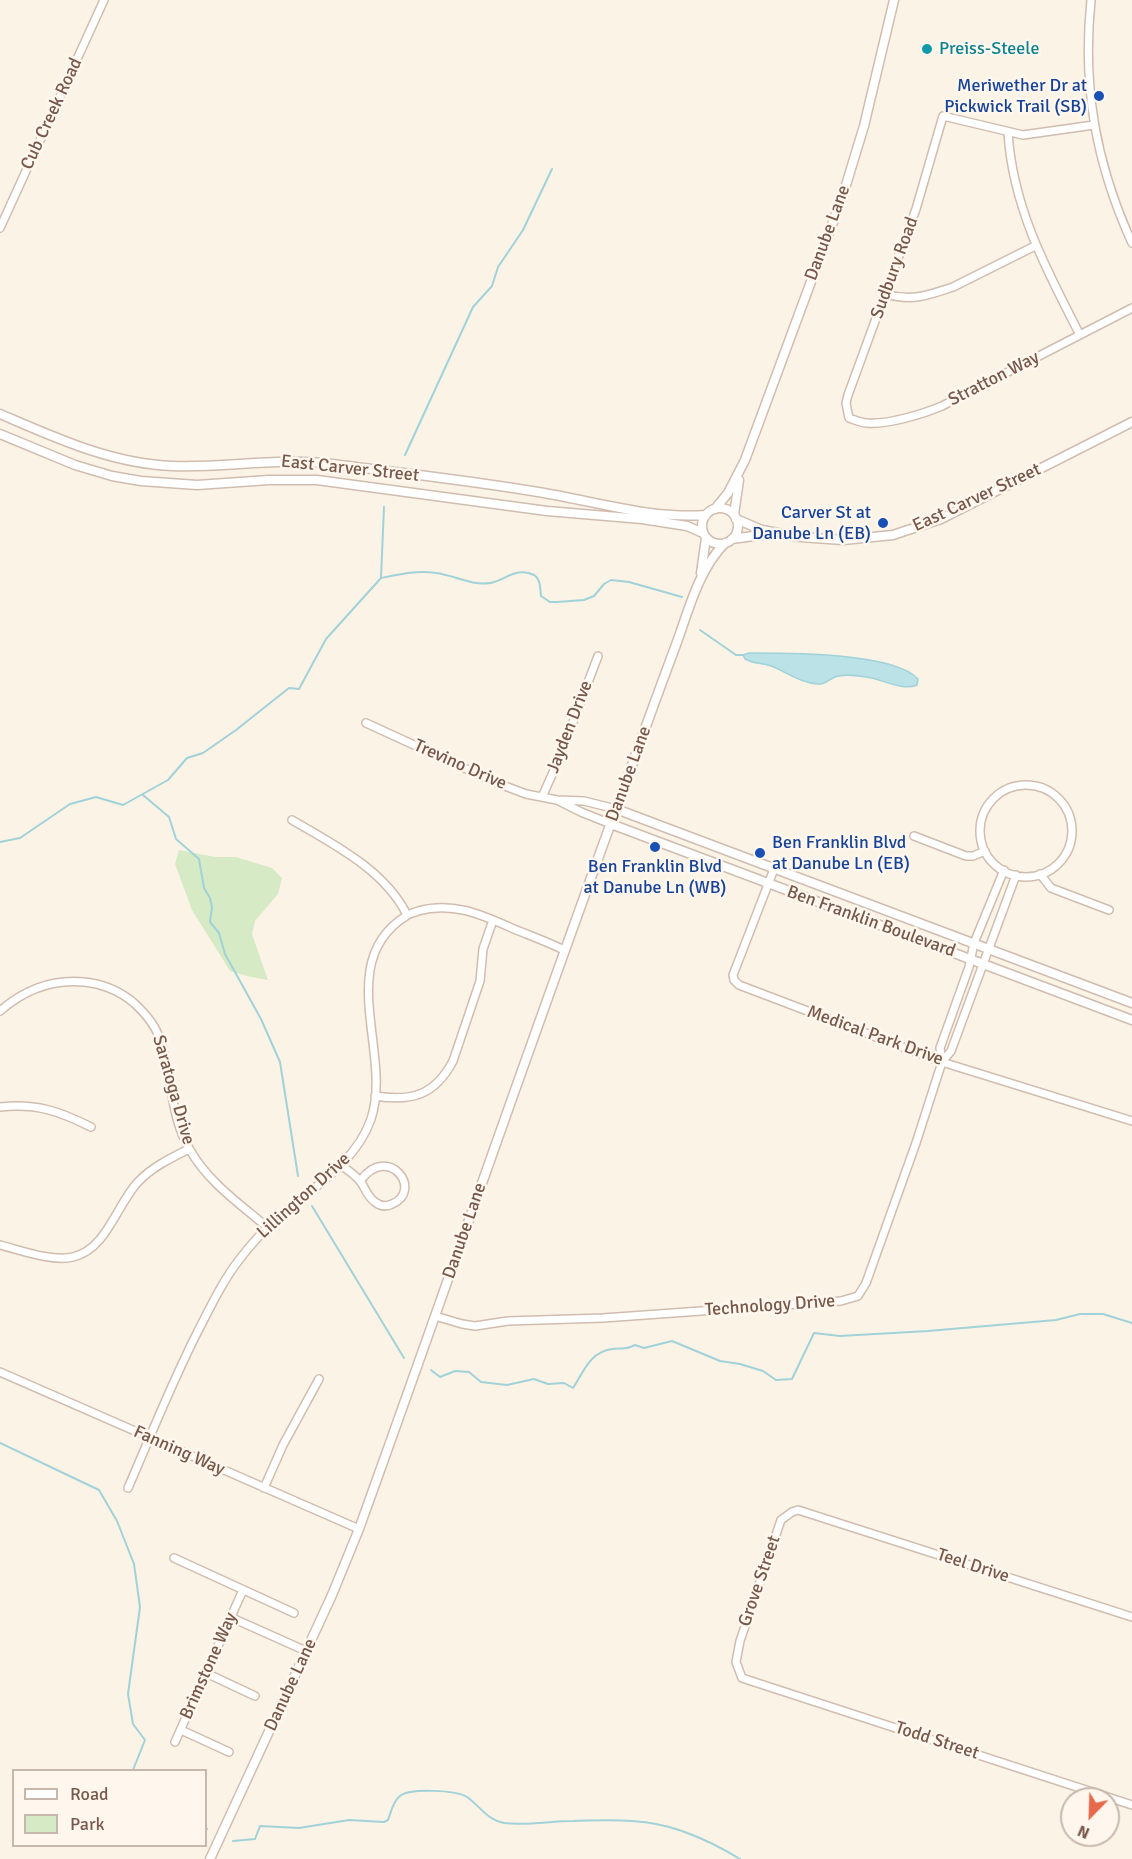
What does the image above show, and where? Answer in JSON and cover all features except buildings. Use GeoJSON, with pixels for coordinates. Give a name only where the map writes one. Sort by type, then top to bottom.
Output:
{"type":"FeatureCollection","features":[{"type":"Feature","properties":{"kind":"street","name":"Cub Creek Road"},"geometry":{"type":"LineString","coordinates":[[0,228],[104,0]]}},
{"type":"Feature","properties":{"kind":"street","name":"Danube Lane"},"geometry":{"type":"LineString","coordinates":[[735,517],[735,496],[745,460],[843,195],[864,126],[894,0]]}},
{"type":"Feature","properties":{"kind":"street"},"geometry":{"type":"LineString","coordinates":[[1091,0],[1088,75],[1094,125],[1101,160],[1132,243]]}},
{"type":"Feature","properties":{"kind":"street","name":"Sudbury Road"},"geometry":{"type":"LineString","coordinates":[[849,418],[846,403],[848,394],[926,178],[943,116],[1008,132]]}},
{"type":"Feature","properties":{"kind":"street"},"geometry":{"type":"LineString","coordinates":[[1080,335],[1035,246],[1014,177],[1008,132],[1032,134],[1094,125]]}},
{"type":"Feature","properties":{"kind":"street"},"geometry":{"type":"LineString","coordinates":[[886,294],[905,298],[940,291],[1035,246]]}},
{"type":"Feature","properties":{"kind":"street","name":"Stratton Way"},"geometry":{"type":"LineString","coordinates":[[849,418],[878,424],[927,413],[1132,308]]}},
{"type":"Feature","properties":{"kind":"street","name":"East Carver Street"},"geometry":{"type":"LineString","coordinates":[[0,414],[84,448],[140,462],[183,466],[280,461],[324,463],[541,492],[664,515],[706,515]]}},
{"type":"Feature","properties":{"kind":"street","name":"East Carver Street"},"geometry":{"type":"LineString","coordinates":[[728,541],[778,534],[843,540],[878,537],[911,530],[941,519],[1132,422]]}},
{"type":"Feature","properties":{"kind":"street","name":"East Carver Street"},"geometry":{"type":"LineString","coordinates":[[0,434],[75,465],[112,476],[141,481],[197,485],[269,480],[317,480],[547,511],[652,520],[692,527],[705,535]]}},
{"type":"Feature","properties":{"kind":"street","name":"Danube Lane"},"geometry":{"type":"LineString","coordinates":[[715,509],[728,493],[745,460]]}},
{"type":"Feature","properties":{"kind":"street"},"geometry":{"type":"LineString","coordinates":[[715,509],[725,509],[735,517],[737,530],[728,541],[715,543],[705,535],[702,524],[706,515],[715,509]]}},
{"type":"Feature","properties":{"kind":"street","name":"East Carver Street"},"geometry":{"type":"LineString","coordinates":[[735,517],[753,527],[778,534]]}},
{"type":"Feature","properties":{"kind":"street","name":"Danube Lane"},"geometry":{"type":"LineString","coordinates":[[695,594],[705,556],[705,535]]}},
{"type":"Feature","properties":{"kind":"street","name":"Danube Lane"},"geometry":{"type":"LineString","coordinates":[[210,1859],[332,1595],[359,1529],[564,950],[695,594],[712,558],[728,541]]}},
{"type":"Feature","properties":{"kind":"street","name":"Jayden Drive"},"geometry":{"type":"LineString","coordinates":[[542,797],[598,656]]}},
{"type":"Feature","properties":{"kind":"street","name":"Trevino Drive"},"geometry":{"type":"LineString","coordinates":[[366,723],[526,794],[556,800],[584,801],[616,809]]}},
{"type":"Feature","properties":{"kind":"street"},"geometry":{"type":"LineString","coordinates":[[1029,785],[1039,787],[1058,797],[1064,805],[1072,825],[1070,846],[1065,855],[1050,870],[1032,876],[1016,875],[1004,870],[985,851],[980,830],[985,810],[991,801],[1008,789],[1029,785]]}},
{"type":"Feature","properties":{"kind":"street","name":"Trevino Drive"},"geometry":{"type":"LineString","coordinates":[[556,800],[611,824]]}},
{"type":"Feature","properties":{"kind":"street","name":"Ben Franklin Boulevard"},"geometry":{"type":"LineString","coordinates":[[616,809],[1132,1003]]}},
{"type":"Feature","properties":{"kind":"street"},"geometry":{"type":"LineString","coordinates":[[292,820],[340,848],[369,869],[391,889],[402,903],[407,915]]}},
{"type":"Feature","properties":{"kind":"street","name":"Ben Franklin Boulevard"},"geometry":{"type":"LineString","coordinates":[[611,824],[1132,1020]]}},
{"type":"Feature","properties":{"kind":"street"},"geometry":{"type":"LineString","coordinates":[[914,836],[966,856],[985,851]]}},
{"type":"Feature","properties":{"kind":"street","name":"Medical Park Drive"},"geometry":{"type":"LineString","coordinates":[[774,869],[733,975],[734,980],[747,988],[942,1062],[1132,1121]]}},
{"type":"Feature","properties":{"kind":"street","name":"Technology Drive"},"geometry":{"type":"LineString","coordinates":[[942,1062],[940,1048],[966,976],[974,944],[1004,870]]}},
{"type":"Feature","properties":{"kind":"street"},"geometry":{"type":"LineString","coordinates":[[1040,874],[1051,888],[1108,910]]}},
{"type":"Feature","properties":{"kind":"street","name":"Technology Drive"},"geometry":{"type":"LineString","coordinates":[[435,1316],[475,1326],[507,1321],[603,1318],[852,1299],[858,1296],[866,1283],[942,1062],[951,1051],[1016,875]]}},
{"type":"Feature","properties":{"kind":"street","name":"Lillington Drive"},"geometry":{"type":"LineString","coordinates":[[128,1488],[216,1294],[238,1261],[267,1227],[341,1165],[365,1133],[371,1120],[376,1074],[368,976],[371,962],[385,935],[407,915],[432,907],[446,907],[474,912],[564,950]]}},
{"type":"Feature","properties":{"kind":"street"},"geometry":{"type":"LineString","coordinates":[[375,1096],[397,1098],[423,1094],[447,1073],[480,981],[483,949],[493,920]]}},
{"type":"Feature","properties":{"kind":"street","name":"Saratoga Drive"},"geometry":{"type":"LineString","coordinates":[[0,1011],[33,989],[68,981],[95,984],[121,993],[149,1019],[160,1039],[176,1116],[189,1149],[205,1173],[267,1227]]}},
{"type":"Feature","properties":{"kind":"street"},"geometry":{"type":"LineString","coordinates":[[0,1107],[23,1105],[41,1107],[71,1117],[90,1127]]}},
{"type":"Feature","properties":{"kind":"street"},"geometry":{"type":"LineString","coordinates":[[0,1245],[51,1257],[72,1257],[80,1254],[94,1245],[108,1231],[137,1184],[159,1165],[189,1149]]}},
{"type":"Feature","properties":{"kind":"street"},"geometry":{"type":"LineString","coordinates":[[341,1165],[361,1180],[370,1198],[383,1206],[391,1205],[399,1200],[405,1186],[399,1171],[385,1166],[373,1170],[361,1180]]}},
{"type":"Feature","properties":{"kind":"street","name":"Fanning Way"},"geometry":{"type":"LineString","coordinates":[[0,1372],[359,1529]]}},
{"type":"Feature","properties":{"kind":"street"},"geometry":{"type":"LineString","coordinates":[[264,1488],[283,1444],[319,1379]]}},
{"type":"Feature","properties":{"kind":"street","name":"Grove Street"},"geometry":{"type":"LineString","coordinates":[[742,1678],[736,1662],[740,1641],[781,1520],[798,1510],[814,1514]]}},
{"type":"Feature","properties":{"kind":"street","name":"Teel Drive"},"geometry":{"type":"LineString","coordinates":[[814,1514],[1132,1617]]}},
{"type":"Feature","properties":{"kind":"street"},"geometry":{"type":"LineString","coordinates":[[174,1558],[294,1613]]}},
{"type":"Feature","properties":{"kind":"street","name":"Brimstone Way"},"geometry":{"type":"LineString","coordinates":[[175,1742],[243,1590]]}},
{"type":"Feature","properties":{"kind":"street"},"geometry":{"type":"LineString","coordinates":[[230,1617],[306,1651]]}},
{"type":"Feature","properties":{"kind":"street"},"geometry":{"type":"LineString","coordinates":[[206,1673],[255,1696]]}},
{"type":"Feature","properties":{"kind":"street","name":"Todd Street"},"geometry":{"type":"LineString","coordinates":[[742,1678],[1132,1805]]}},
{"type":"Feature","properties":{"kind":"street"},"geometry":{"type":"LineString","coordinates":[[181,1730],[229,1752]]}},
{"type":"Feature","properties":{"kind":"green space"},"geometry":{"type":"Polygon","coordinates":[[[179,850],[215,857],[236,857],[272,868],[282,878],[278,894],[255,921],[252,934],[268,980],[230,971],[192,910],[175,864],[179,850]]]}},
{"type":"Feature","properties":{"kind":"water"},"geometry":{"type":"Polygon","coordinates":[[[749,653],[812,654],[863,659],[905,670],[918,679],[917,685],[906,687],[872,678],[848,675],[835,677],[823,684],[811,683],[771,666],[745,659],[743,655],[749,653]]]}},
{"type":"Feature","properties":{"kind":"waterway"},"geometry":{"type":"LineString","coordinates":[[405,455],[473,307],[492,286],[498,267],[523,230],[552,169]]}},
{"type":"Feature","properties":{"kind":"waterway"},"geometry":{"type":"LineString","coordinates":[[0,842],[20,838],[70,804],[96,797],[123,805],[168,780],[187,758],[203,753],[289,688],[299,689],[326,639],[381,578],[384,507]]}},
{"type":"Feature","properties":{"kind":"waterway"},"geometry":{"type":"LineString","coordinates":[[381,578],[429,572],[483,584],[522,572],[534,575],[538,579],[541,596],[550,602],[584,600],[594,596],[604,584],[611,580],[629,582],[682,597]]}},
{"type":"Feature","properties":{"kind":"waterway"},"geometry":{"type":"LineString","coordinates":[[700,630],[736,655],[743,655]]}},
{"type":"Feature","properties":{"kind":"waterway"},"geometry":{"type":"LineString","coordinates":[[143,795],[169,817],[176,839],[199,859],[204,888],[212,907],[210,922],[219,933],[225,954],[261,1019],[280,1062],[298,1176]]}},
{"type":"Feature","properties":{"kind":"waterway"},"geometry":{"type":"LineString","coordinates":[[312,1206],[404,1358]]}},
{"type":"Feature","properties":{"kind":"waterway"},"geometry":{"type":"LineString","coordinates":[[431,1370],[440,1377],[455,1371],[469,1372],[481,1382],[507,1385],[534,1379],[548,1384],[564,1383],[573,1388],[588,1363],[604,1351],[635,1345],[644,1348],[672,1341],[720,1361],[763,1371],[776,1380],[792,1379],[814,1333],[840,1336],[928,1331],[1056,1320],[1080,1314],[1103,1314],[1132,1323]]}},
{"type":"Feature","properties":{"kind":"waterway"},"geometry":{"type":"LineString","coordinates":[[0,1443],[99,1490],[117,1521],[134,1564],[140,1607],[128,1694],[133,1724],[145,1740],[133,1769]]}},
{"type":"Feature","properties":{"kind":"waterway"},"geometry":{"type":"LineString","coordinates":[[233,1841],[255,1839],[260,1826],[299,1828],[349,1820],[384,1822],[388,1820],[400,1796],[405,1793],[433,1791],[467,1797],[488,1816],[504,1823],[614,1820],[656,1824],[697,1837],[740,1859]]}},
{"type":"Feature","properties":{"kind":"place","name":"Preiss-Steele"},"geometry":{"type":"Point","coordinates":[927,49]}},
{"type":"Feature","properties":{"kind":"place","name":"Meriwether Dr at Pickwick Trail (SB)"},"geometry":{"type":"Point","coordinates":[1099,96]}},
{"type":"Feature","properties":{"kind":"place","name":"Carver St at Danube Ln (EB)"},"geometry":{"type":"Point","coordinates":[883,523]}},
{"type":"Feature","properties":{"kind":"place","name":"Ben Franklin Blvd at Danube Ln (WB)"},"geometry":{"type":"Point","coordinates":[655,847]}},
{"type":"Feature","properties":{"kind":"place","name":"Ben Franklin Blvd at Danube Ln (EB)"},"geometry":{"type":"Point","coordinates":[760,853]}}]}
